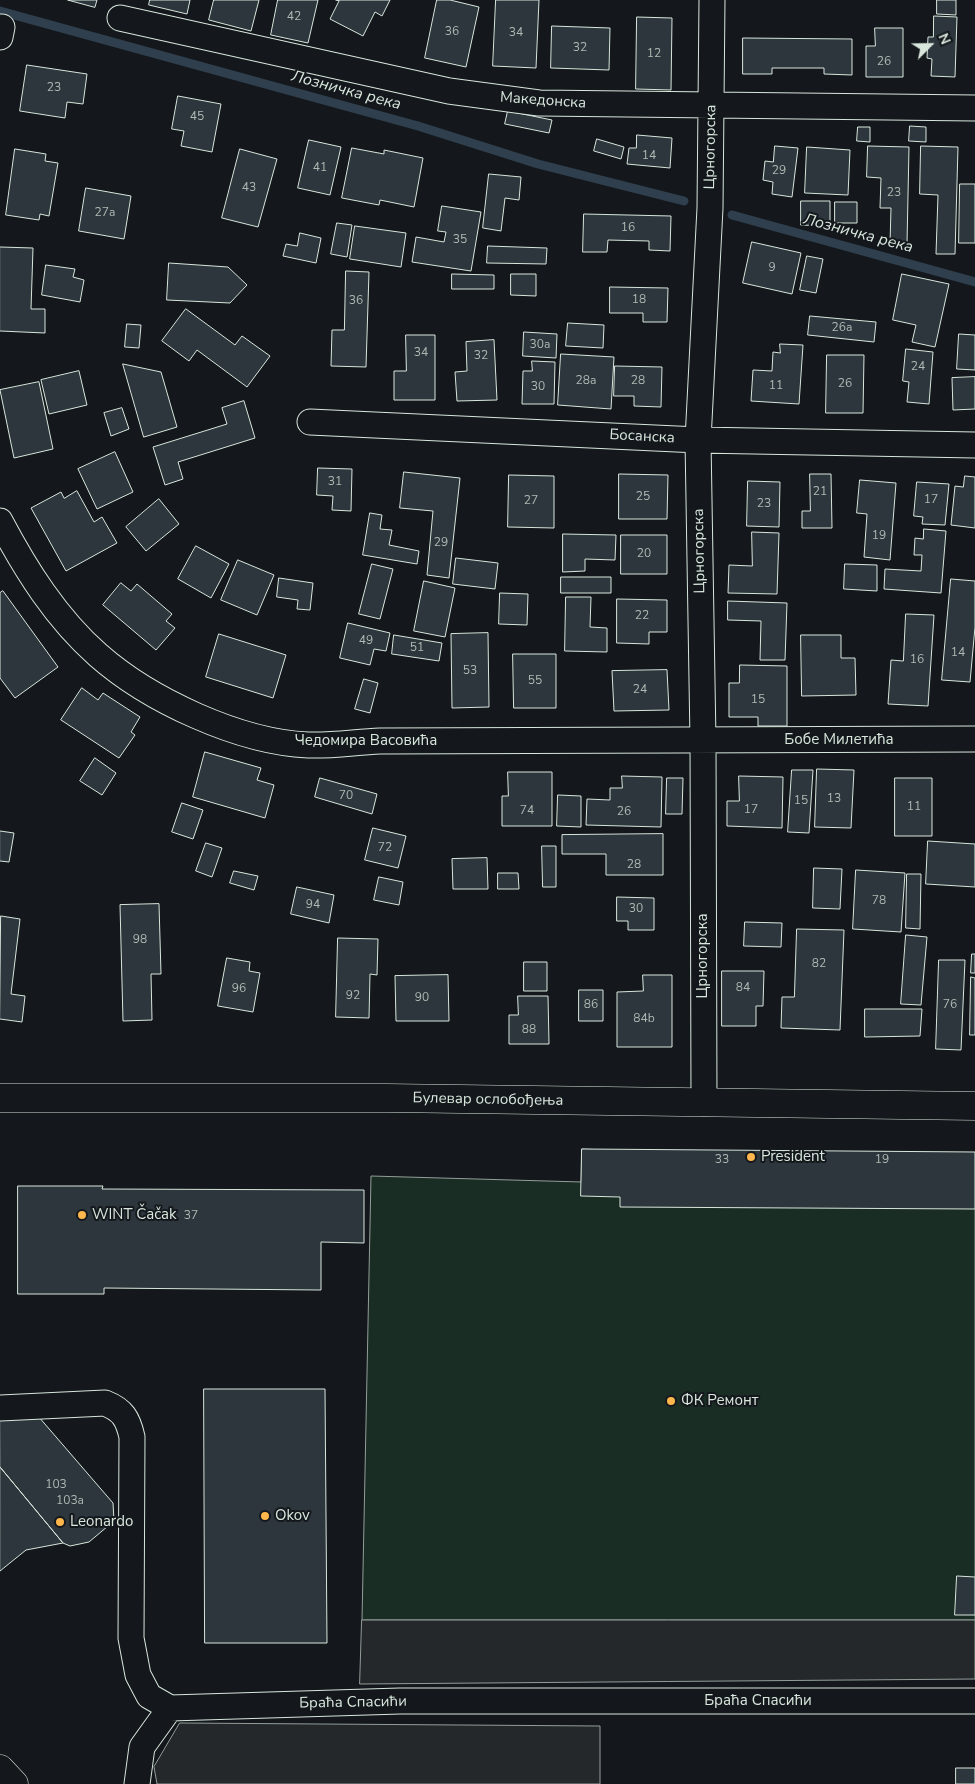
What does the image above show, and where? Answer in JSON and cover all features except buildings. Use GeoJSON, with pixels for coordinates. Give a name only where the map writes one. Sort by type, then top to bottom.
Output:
{"type":"FeatureCollection","features":[{"type":"Feature","properties":{"kind":"main road","name":"Булевар ослобођења"},"geometry":{"type":"LineString","coordinates":[[0,1098],[387,1098],[975,1106]]}},
{"type":"Feature","properties":{"kind":"main road"},"geometry":{"type":"LineString","coordinates":[[0,1769],[14,1784]]}},
{"type":"Feature","properties":{"kind":"street","name":"Црногорска"},"geometry":{"type":"LineString","coordinates":[[704,1103],[703,740],[698,440],[713,107],[712,0]]}},
{"type":"Feature","properties":{"kind":"street","name":"Македонска"},"geometry":{"type":"LineString","coordinates":[[120,18],[449,91],[539,103],[713,107],[975,108]]}},
{"type":"Feature","properties":{"kind":"street","name":"Босанска"},"geometry":{"type":"LineString","coordinates":[[310,422],[698,440],[975,445]]}},
{"type":"Feature","properties":{"kind":"street","name":"Чедомира Васовића"},"geometry":{"type":"LineString","coordinates":[[0,521],[22,563],[54,608],[98,655],[139,685],[199,717],[250,735],[307,745],[380,741],[703,740]]}},
{"type":"Feature","properties":{"kind":"street","name":"Бобе Милетића"},"geometry":{"type":"LineString","coordinates":[[703,740],[975,739]]}},
{"type":"Feature","properties":{"kind":"street"},"geometry":{"type":"LineString","coordinates":[[0,1408],[105,1403],[118,1408],[128,1420],[132,1437],[131,1638],[138,1675],[149,1696],[170,1708],[142,1747],[137,1784]]}},
{"type":"Feature","properties":{"kind":"street","name":"Браћа Спасићи"},"geometry":{"type":"LineString","coordinates":[[170,1708],[400,1701],[975,1701]]}},
{"type":"Feature","properties":{"kind":"green space","name":"ФК Ремонт"},"geometry":{"type":"Polygon","coordinates":[[[582,1149],[975,1165],[975,1620],[362,1620],[371,1176],[581,1182],[582,1149]]]}},
{"type":"Feature","properties":{"kind":"shaded area"},"geometry":{"type":"Polygon","coordinates":[[[362,1620],[975,1620],[975,1679],[360,1684],[362,1620]]]}},
{"type":"Feature","properties":{"kind":"shaded area"},"geometry":{"type":"Polygon","coordinates":[[[180,1723],[600,1726],[600,1784],[157,1784],[154,1767],[180,1723]]]}},
{"type":"Feature","properties":{"kind":"waterway","name":"Лозничка река"},"geometry":{"type":"LineString","coordinates":[[0,11],[418,126],[538,164],[684,201]]}},
{"type":"Feature","properties":{"kind":"waterway","name":"Лозничка река"},"geometry":{"type":"LineString","coordinates":[[732,215],[975,282]]}},
{"type":"Feature","properties":{"kind":"place","name":"President"},"geometry":{"type":"Point","coordinates":[751,1157]}},
{"type":"Feature","properties":{"kind":"place","name":"WINT Čačak"},"geometry":{"type":"Point","coordinates":[82,1215]}},
{"type":"Feature","properties":{"kind":"place","name":"ФК Ремонт"},"geometry":{"type":"Point","coordinates":[671,1401]}},
{"type":"Feature","properties":{"kind":"place","name":"Okov"},"geometry":{"type":"Point","coordinates":[265,1516]}},
{"type":"Feature","properties":{"kind":"place","name":"Leonardo"},"geometry":{"type":"Point","coordinates":[60,1522]}}]}
